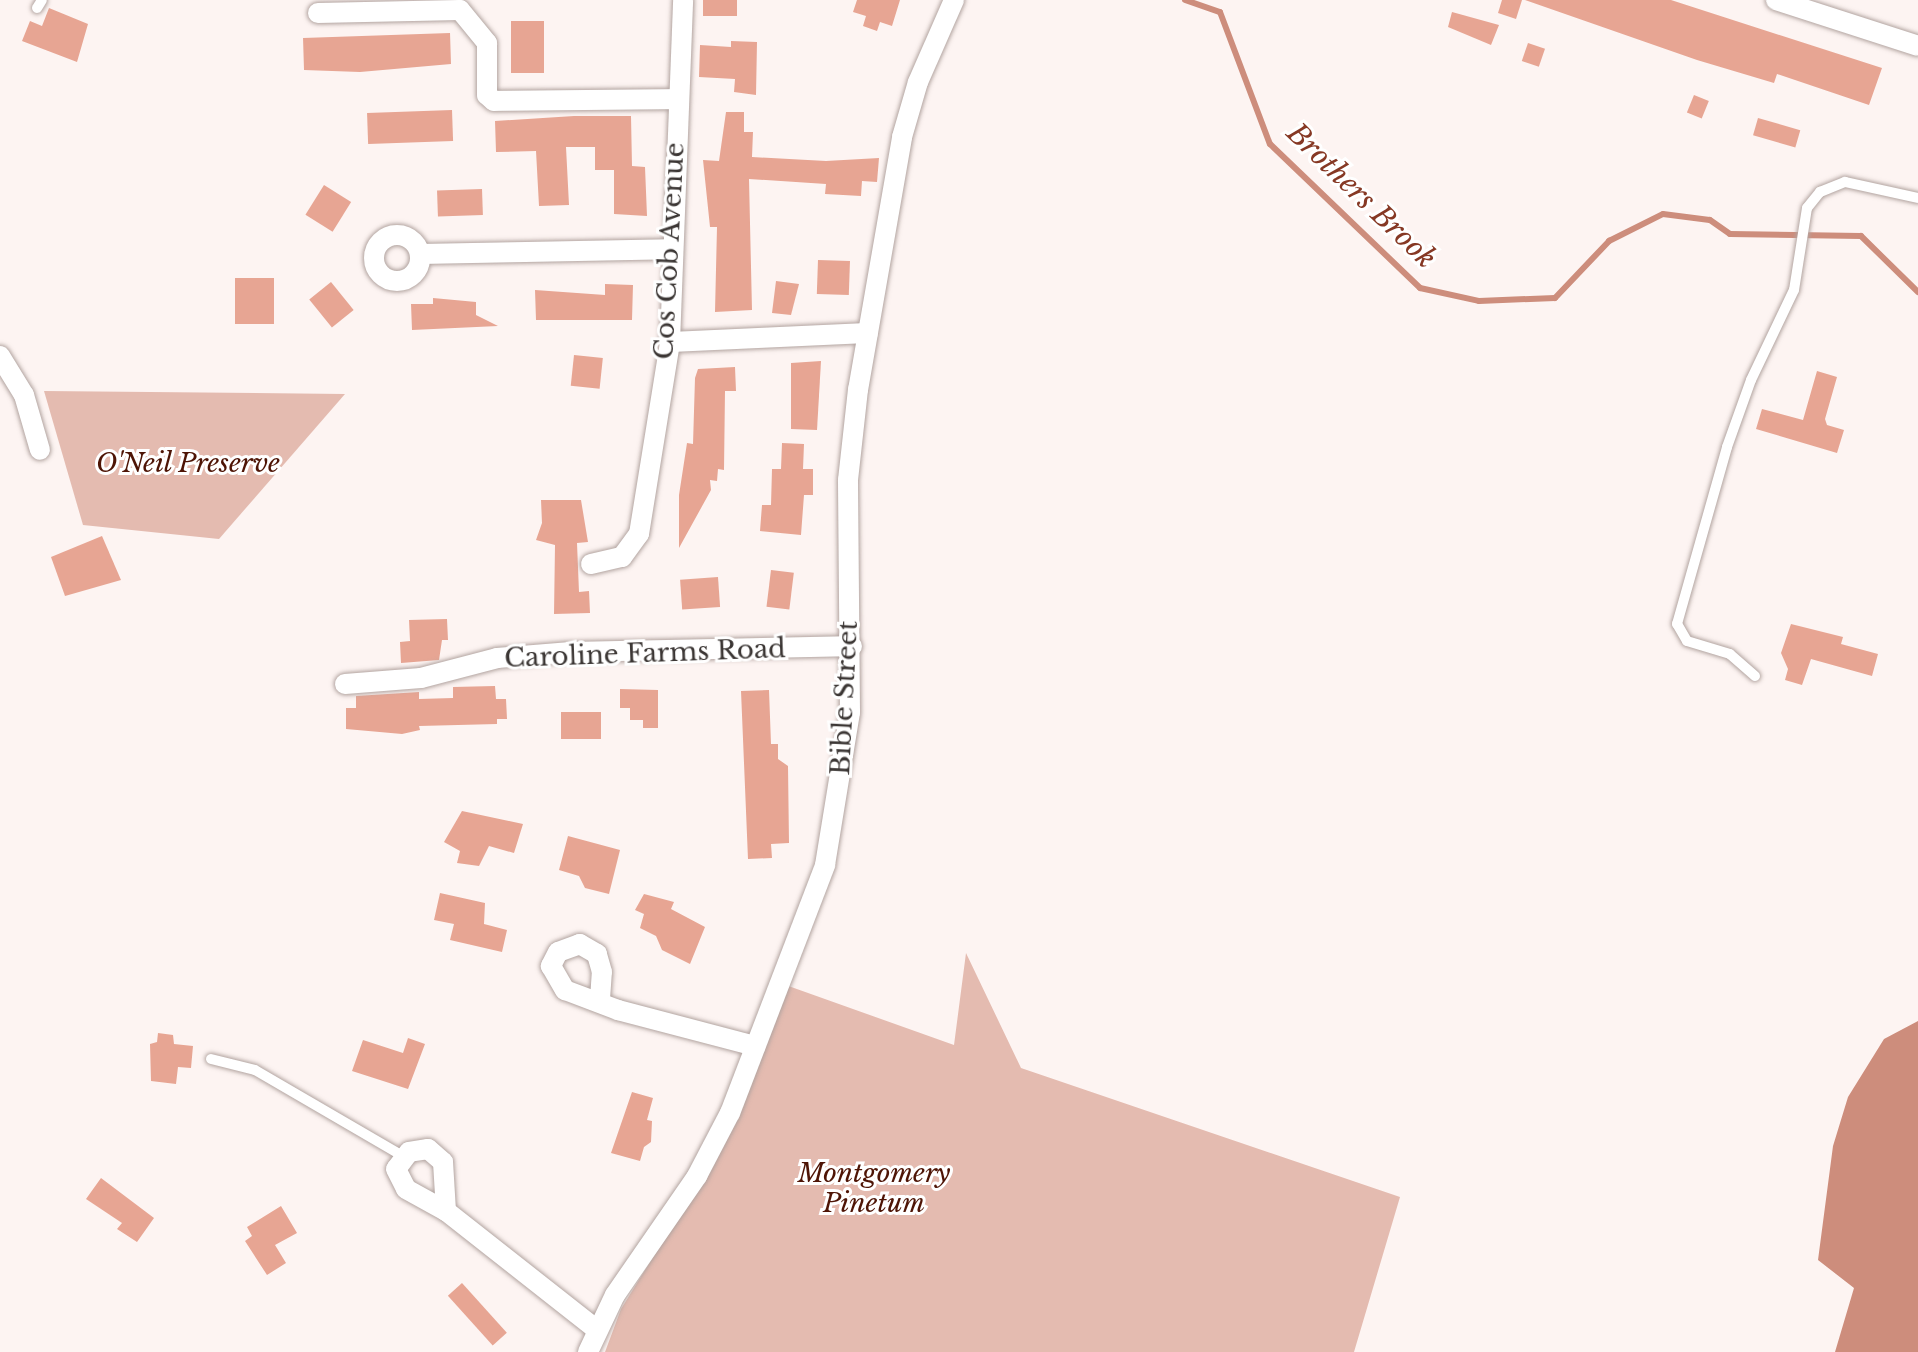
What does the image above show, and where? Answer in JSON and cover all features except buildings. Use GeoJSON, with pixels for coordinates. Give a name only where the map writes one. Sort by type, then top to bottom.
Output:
{"type":"FeatureCollection","features":[{"type":"Feature","properties":{"kind":"street","name":"Cos Cob Avenue"},"geometry":{"type":"LineString","coordinates":[[591,564],[622,557],[639,534],[670,342],[670,249],[683,0]]}},
{"type":"Feature","properties":{"kind":"street","name":"Bible Street"},"geometry":{"type":"LineString","coordinates":[[588,1352],[624,1279],[704,1164],[815,898],[830,845],[847,744],[852,646],[848,480],[868,333],[908,116],[954,0]]}},
{"type":"Feature","properties":{"kind":"street"},"geometry":{"type":"LineString","coordinates":[[1776,0],[1918,46]]}},
{"type":"Feature","properties":{"kind":"street"},"geometry":{"type":"LineString","coordinates":[[318,13],[460,10],[487,43],[487,95],[494,101],[677,99]]}},
{"type":"Feature","properties":{"kind":"street"},"geometry":{"type":"LineString","coordinates":[[420,254],[670,249]]}},
{"type":"Feature","properties":{"kind":"street"},"geometry":{"type":"LineString","coordinates":[[670,342],[868,333]]}},
{"type":"Feature","properties":{"kind":"street"},"geometry":{"type":"LineString","coordinates":[[0,356],[24,395],[40,450]]}},
{"type":"Feature","properties":{"kind":"street","name":"Caroline Farms Road"},"geometry":{"type":"LineString","coordinates":[[345,684],[421,678],[497,658],[571,652],[852,646]]}},
{"type":"Feature","properties":{"kind":"street"},"geometry":{"type":"LineString","coordinates":[[600,999],[618,1010],[755,1046]]}},
{"type":"Feature","properties":{"kind":"street"},"geometry":{"type":"LineString","coordinates":[[446,1211],[443,1162],[428,1149],[403,1156],[396,1169],[406,1189],[446,1211],[597,1330]]}},
{"type":"Feature","properties":{"kind":"lane"},"geometry":{"type":"LineString","coordinates":[[1755,676],[1730,654],[1687,641],[1677,624],[1723,460],[1751,380],[1794,290],[1804,219],[1811,200],[1839,183],[1918,198]]}},
{"type":"Feature","properties":{"kind":"lane"},"geometry":{"type":"LineString","coordinates":[[211,1059],[255,1070],[403,1156]]}},
{"type":"Feature","properties":{"kind":"green space","name":"O'Neil Preserve"},"geometry":{"type":"Polygon","coordinates":[[[44,391],[345,394],[219,539],[83,525],[44,391]]]}},
{"type":"Feature","properties":{"kind":"green space","name":"Montgomery Pinetum"},"geometry":{"type":"Polygon","coordinates":[[[966,953],[1021,1068],[1400,1197],[1354,1352],[605,1352],[621,1309],[702,1178],[780,983],[954,1045],[966,953]]]}},
{"type":"Feature","properties":{"kind":"shaded area"},"geometry":{"type":"Polygon","coordinates":[[[1918,1021],[1918,1352],[1835,1352],[1854,1288],[1818,1260],[1833,1146],[1848,1097],[1884,1039],[1918,1021]]]}},
{"type":"Feature","properties":{"kind":"waterway","name":"Brothers Brook"},"geometry":{"type":"LineString","coordinates":[[1185,0],[1220,12],[1270,144],[1420,288],[1479,301],[1555,298],[1609,241],[1663,214],[1710,220],[1730,234],[1861,236],[1918,292]]}}]}
